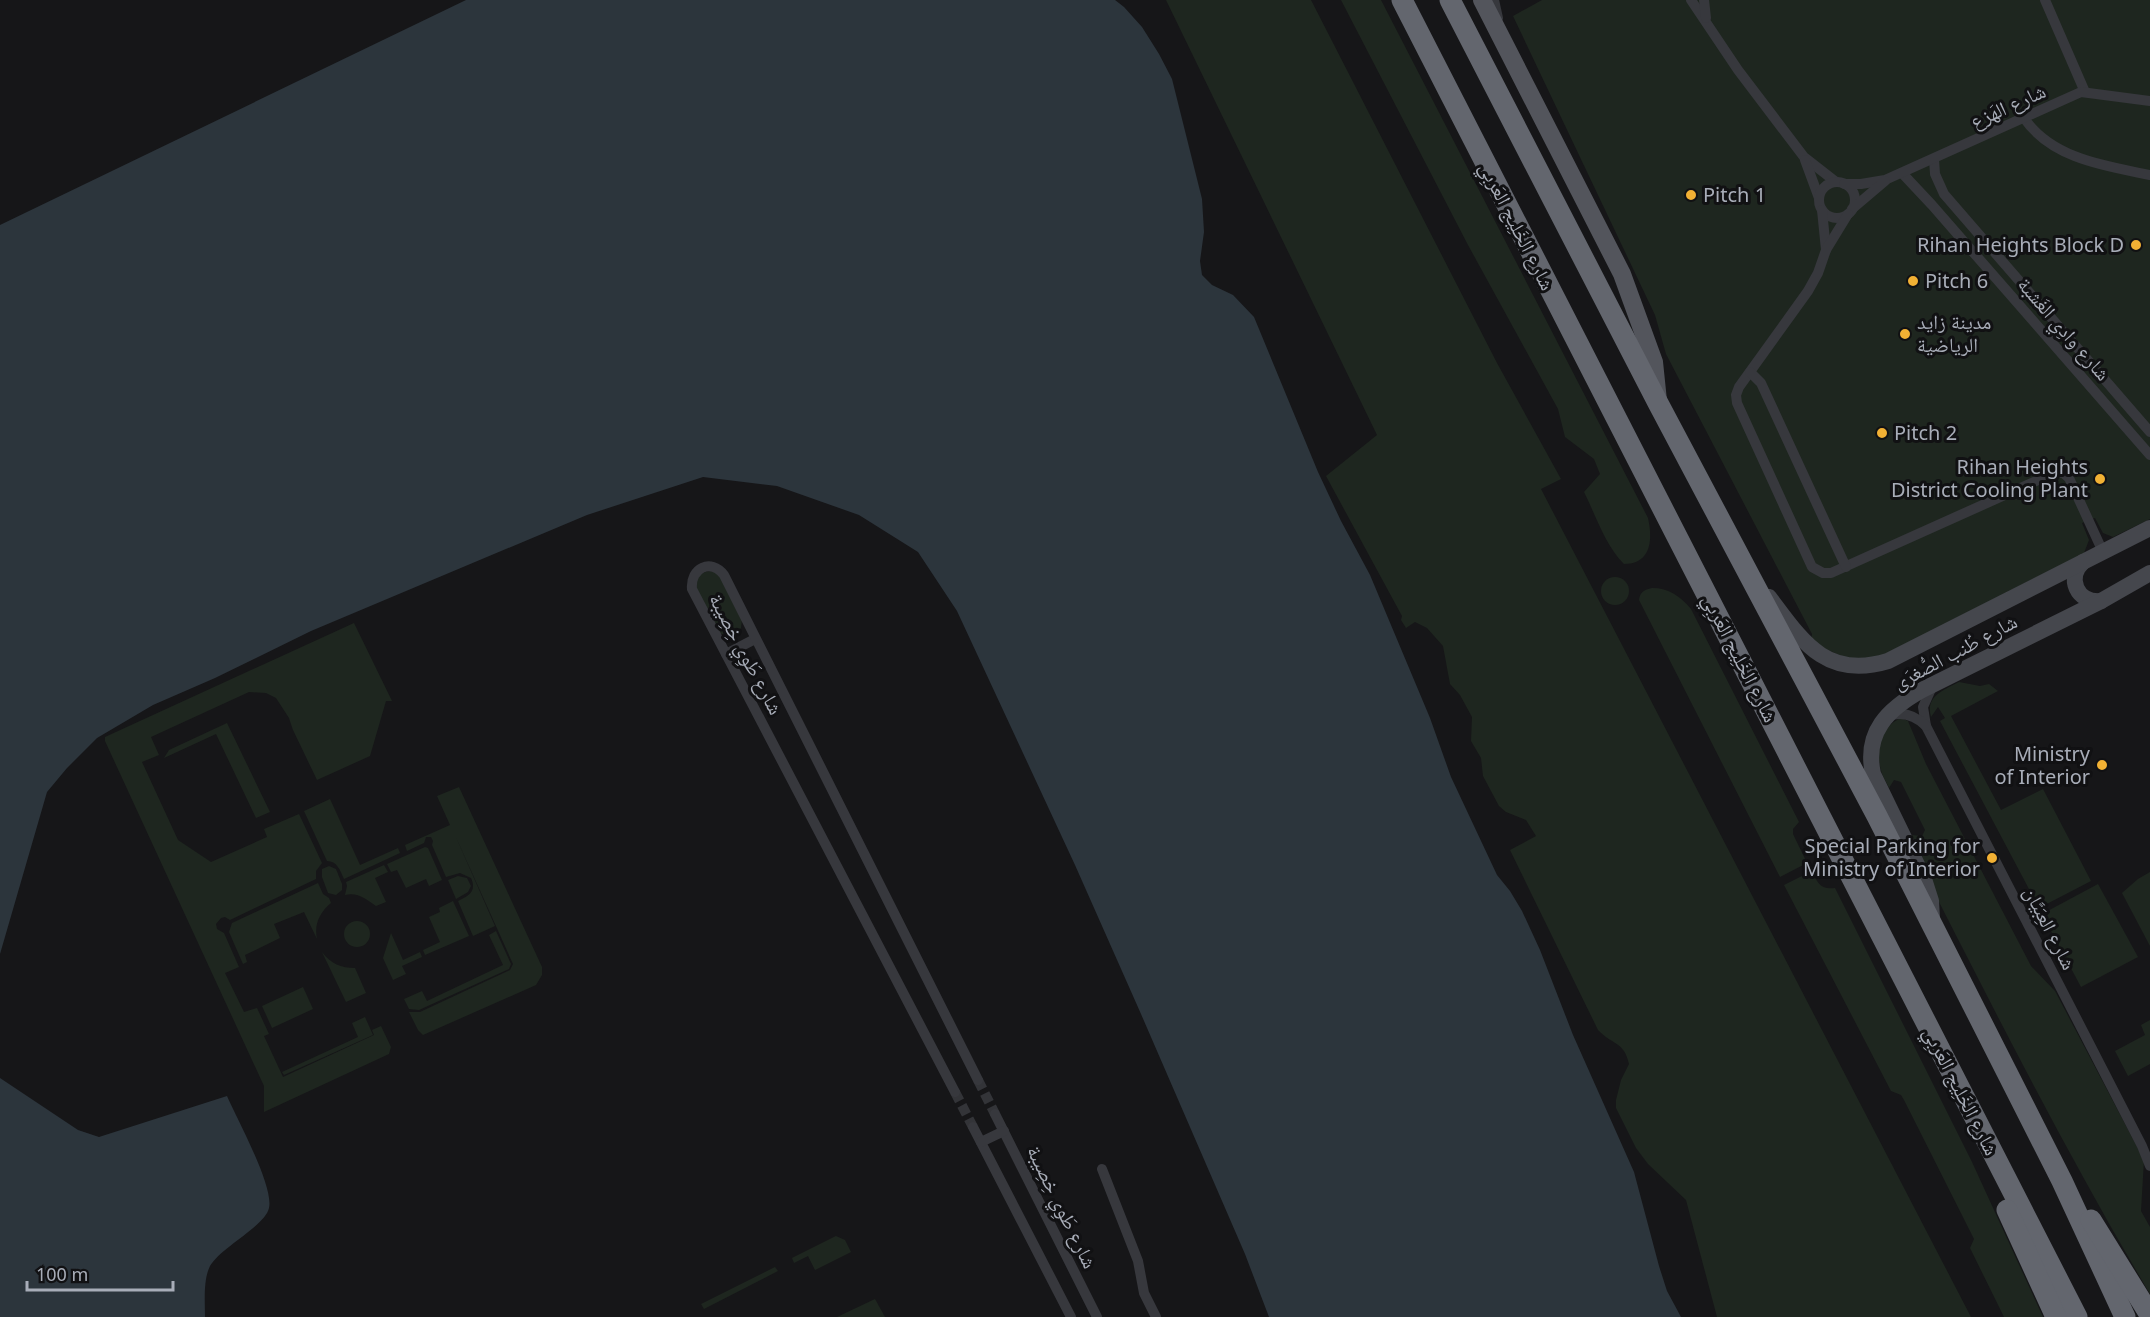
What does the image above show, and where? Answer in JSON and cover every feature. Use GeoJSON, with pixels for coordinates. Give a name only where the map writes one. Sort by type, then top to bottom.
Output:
{"type":"FeatureCollection","features":[{"type":"Feature","properties":{"kind":"highway","name":"شارع الخَلِيج العَربِي"},"geometry":{"type":"LineString","coordinates":[[1402,0],[2077,1317]]}},
{"type":"Feature","properties":{"kind":"highway"},"geometry":{"type":"LineString","coordinates":[[1450,0],[1658,403],[1747,568],[1932,924],[2062,1181],[2125,1317]]}},
{"type":"Feature","properties":{"kind":"highway"},"geometry":{"type":"LineString","coordinates":[[1967,1104],[1981,1153],[2056,1317]]}},
{"type":"Feature","properties":{"kind":"highway"},"geometry":{"type":"LineString","coordinates":[[2062,1181],[2110,1249],[2150,1315]]}},
{"type":"Feature","properties":{"kind":"main road"},"geometry":{"type":"LineString","coordinates":[[1482,0],[1623,278],[1652,355],[1658,403]]}},
{"type":"Feature","properties":{"kind":"street"},"geometry":{"type":"LineString","coordinates":[[1494,0],[1496,14],[1513,48],[1516,66]]}},
{"type":"Feature","properties":{"kind":"street"},"geometry":{"type":"LineString","coordinates":[[1691,0],[1738,70],[1804,157],[1851,189],[1854,197],[1850,212],[1836,218],[1822,210]]}},
{"type":"Feature","properties":{"kind":"street"},"geometry":{"type":"LineString","coordinates":[[1704,0],[1707,22]]}},
{"type":"Feature","properties":{"kind":"street"},"geometry":{"type":"LineString","coordinates":[[2045,0],[2085,92],[2150,101]]}},
{"type":"Feature","properties":{"kind":"street","name":"شارع الهَزع"},"geometry":{"type":"LineString","coordinates":[[1840,183],[1861,184],[1885,180],[2085,92]]}},
{"type":"Feature","properties":{"kind":"street"},"geometry":{"type":"LineString","coordinates":[[2024,118],[2041,136],[2075,156],[2103,166],[2150,175]]}},
{"type":"Feature","properties":{"kind":"street"},"geometry":{"type":"LineString","coordinates":[[1804,157],[1822,210],[1826,250],[1814,283],[1737,391],[1737,404],[1815,570],[1827,574],[1846,567],[2056,472],[2063,473],[2068,478],[2103,552]]}},
{"type":"Feature","properties":{"kind":"street","name":"شارع وادِي الغَشبة"},"geometry":{"type":"LineString","coordinates":[[1934,159],[1937,181],[1944,194],[2150,432]]}},
{"type":"Feature","properties":{"kind":"street","name":"شارع وادِي الغَشبة"},"geometry":{"type":"LineString","coordinates":[[1902,173],[2150,455]]}},
{"type":"Feature","properties":{"kind":"street","name":"شارع الهَزع"},"geometry":{"type":"LineString","coordinates":[[1826,250],[1850,212],[1885,180]]}},
{"type":"Feature","properties":{"kind":"street"},"geometry":{"type":"LineString","coordinates":[[1819,198],[1825,187],[1840,183]]}},
{"type":"Feature","properties":{"kind":"street"},"geometry":{"type":"LineString","coordinates":[[1750,372],[1761,383],[1846,567]]}},
{"type":"Feature","properties":{"kind":"street","name":"شارع طُنب الصُّغرَى"},"geometry":{"type":"LineString","coordinates":[[1747,568],[1807,646],[1832,662],[1860,667],[1888,661],[2150,528]]}},
{"type":"Feature","properties":{"kind":"street"},"geometry":{"type":"LineString","coordinates":[[2083,562],[2074,577],[2076,589],[2083,598],[2095,602],[2101,601]]}},
{"type":"Feature","properties":{"kind":"street","name":"شارع طَوِي خِصِيبة"},"geometry":{"type":"LineString","coordinates":[[955,1092],[692,589],[693,575],[703,567],[714,567],[724,575],[978,1080]]}},
{"type":"Feature","properties":{"kind":"street","name":"شارع طُنب الصُّغرَى"},"geometry":{"type":"LineString","coordinates":[[1932,924],[1931,901],[1924,879],[1873,774],[1870,759],[1872,744],[1885,717],[1906,699],[2101,601],[2150,573]]}},
{"type":"Feature","properties":{"kind":"street"},"geometry":{"type":"LineString","coordinates":[[726,654],[755,639]]}},
{"type":"Feature","properties":{"kind":"street","name":"شارع العِبَيَّان"},"geometry":{"type":"LineString","coordinates":[[1934,684],[1923,707],[1926,726],[2142,1146],[2150,1166]]}},
{"type":"Feature","properties":{"kind":"street"},"geometry":{"type":"LineString","coordinates":[[1885,717],[1899,713],[1907,714],[1926,726]]}},
{"type":"Feature","properties":{"kind":"street","name":"شارع طَوِي خِصِيبة"},"geometry":{"type":"LineString","coordinates":[[996,1114],[1097,1317]]}},
{"type":"Feature","properties":{"kind":"street","name":"شارع طَوِي خِصِيبة"},"geometry":{"type":"LineString","coordinates":[[973,1126],[1071,1317]]}},
{"type":"Feature","properties":{"kind":"street"},"geometry":{"type":"LineString","coordinates":[[981,1142],[1004,1131]]}},
{"type":"Feature","properties":{"kind":"street","name":"شارع العِبَيَّان"},"geometry":{"type":"LineString","coordinates":[[2142,1146],[2150,1156]]}},
{"type":"Feature","properties":{"kind":"street"},"geometry":{"type":"LineString","coordinates":[[1102,1169],[1138,1261],[1144,1293],[1156,1317]]}},
{"type":"Feature","properties":{"kind":"shaded area"},"geometry":{"type":"Polygon","coordinates":[[[466,0],[1115,0],[1124,7],[1142,27],[1172,79],[1202,199],[1204,232],[1200,261],[1202,275],[1212,285],[1233,295],[1254,317],[1318,472],[1370,575],[1430,718],[1451,777],[1497,875],[1522,911],[1540,950],[1573,1035],[1634,1172],[1667,1291],[1681,1317],[1269,1317],[1245,1254],[1141,1014],[1075,865],[957,611],[918,552],[859,515],[777,486],[703,477],[587,515],[311,631],[215,678],[153,705],[97,738],[47,792],[0,954],[0,225],[466,0]]]}},
{"type":"Feature","properties":{"kind":"shaded area"},"geometry":{"type":"Polygon","coordinates":[[[1166,0],[1311,0],[1497,363],[1561,479],[1541,489],[1971,1317],[1717,1317],[1686,1200],[1648,1164],[1636,1148],[1616,1108],[1621,1080],[1629,1064],[1627,1057],[1621,1047],[1598,1030],[1510,850],[1536,836],[1526,820],[1506,812],[1499,806],[1483,776],[1481,758],[1471,741],[1472,717],[1460,695],[1450,684],[1443,646],[1427,628],[1415,622],[1406,628],[1401,620],[1402,616],[1326,476],[1377,435],[1166,0]]]}},
{"type":"Feature","properties":{"kind":"shaded area"},"geometry":{"type":"Polygon","coordinates":[[[1341,0],[1381,0],[1648,518],[1650,542],[1645,555],[1640,560],[1624,564],[1606,539],[1584,492],[1600,474],[1594,459],[1565,437],[1558,409],[1468,245],[1341,0]]]}},
{"type":"Feature","properties":{"kind":"shaded area","name":"مدينة زايد الرياضية"},"geometry":{"type":"Polygon","coordinates":[[[1542,0],[2150,0],[2150,519],[2113,537],[2103,533],[2095,518],[2082,523],[2089,540],[2084,553],[1880,657],[1856,662],[1811,643],[1812,634],[1666,354],[1655,315],[1513,16],[1542,0]]]}},
{"type":"Feature","properties":{"kind":"shaded area"},"geometry":{"type":"Polygon","coordinates":[[[710,571],[720,574],[742,619],[741,628],[734,635],[720,634],[697,593],[696,579],[701,574],[710,571]]]}},
{"type":"Feature","properties":{"kind":"shaded area"},"geometry":{"type":"Polygon","coordinates":[[[1615,577],[1625,581],[1629,591],[1625,601],[1615,605],[1605,601],[1601,591],[1605,581],[1615,577]]]}},
{"type":"Feature","properties":{"kind":"shaded area"},"geometry":{"type":"Polygon","coordinates":[[[1652,588],[1664,589],[1674,594],[1691,609],[1799,822],[1793,829],[1793,834],[1807,863],[1780,877],[1639,600],[1643,592],[1652,588]]]}},
{"type":"Feature","properties":{"kind":"shaded area"},"geometry":{"type":"Polygon","coordinates":[[[354,623],[392,701],[386,701],[370,756],[317,780],[289,718],[276,698],[266,693],[249,692],[151,737],[159,755],[142,762],[178,840],[211,862],[267,837],[264,829],[299,814],[322,863],[316,871],[316,879],[230,920],[225,917],[221,918],[216,924],[217,929],[224,933],[239,967],[225,973],[244,1012],[257,1008],[269,1034],[264,1036],[283,1077],[374,1035],[372,1030],[381,1026],[391,1047],[389,1054],[264,1112],[264,1086],[105,737],[354,623]]]}},
{"type":"Feature","properties":{"kind":"shaded area"},"geometry":{"type":"Polygon","coordinates":[[[1959,682],[1980,686],[1989,684],[1998,691],[1951,716],[2001,810],[2043,789],[2091,881],[2039,908],[1940,721],[1945,718],[1938,707],[1931,717],[1933,699],[1959,682]]]}},
{"type":"Feature","properties":{"kind":"shaded area"},"geometry":{"type":"Polygon","coordinates":[[[1901,718],[1908,721],[1926,764],[2031,966],[2055,991],[2144,1160],[2141,1211],[2150,1227],[2150,1294],[2058,1131],[1914,853],[1912,835],[1922,836],[1925,830],[1901,782],[1894,780],[1889,788],[1881,772],[1879,759],[1880,745],[1885,732],[1901,718]]]}},
{"type":"Feature","properties":{"kind":"shaded area"},"geometry":{"type":"Polygon","coordinates":[[[227,723],[270,812],[256,818],[216,734],[164,758],[169,750],[227,723]]]}},
{"type":"Feature","properties":{"kind":"shaded area"},"geometry":{"type":"Polygon","coordinates":[[[459,787],[542,967],[542,975],[536,985],[423,1035],[409,1012],[420,1012],[510,970],[513,964],[455,835],[495,926],[473,936],[458,901],[471,892],[473,883],[471,878],[460,873],[446,877],[432,845],[431,837],[426,837],[424,843],[407,851],[405,845],[450,825],[437,796],[459,787]]]}},
{"type":"Feature","properties":{"kind":"shaded area"},"geometry":{"type":"Polygon","coordinates":[[[330,799],[360,865],[398,848],[400,853],[344,879],[336,864],[327,861],[304,811],[330,799]]]}},
{"type":"Feature","properties":{"kind":"shaded area"},"geometry":{"type":"Polygon","coordinates":[[[425,847],[428,848],[442,880],[429,886],[426,879],[406,888],[397,870],[391,872],[387,864],[425,847]]]}},
{"type":"Feature","properties":{"kind":"shaded area"},"geometry":{"type":"Polygon","coordinates":[[[384,865],[388,872],[375,878],[386,902],[376,906],[358,895],[345,895],[346,882],[384,865]]]}},
{"type":"Feature","properties":{"kind":"shaded area"},"geometry":{"type":"Polygon","coordinates":[[[329,866],[336,869],[342,884],[342,890],[336,895],[328,893],[322,877],[322,869],[329,866]]]}},
{"type":"Feature","properties":{"kind":"shaded area"},"geometry":{"type":"Polygon","coordinates":[[[1812,871],[1822,886],[1835,888],[1972,1162],[2043,1317],[2004,1317],[1970,1248],[1974,1239],[1904,1100],[1901,1095],[1891,1091],[1784,885],[1812,871]]]}},
{"type":"Feature","properties":{"kind":"shaded area"},"geometry":{"type":"Polygon","coordinates":[[[2150,872],[2150,946],[2122,893],[2150,872]]]}},
{"type":"Feature","properties":{"kind":"shaded area"},"geometry":{"type":"Polygon","coordinates":[[[458,876],[467,878],[471,886],[468,892],[456,899],[448,880],[458,876]]]}},
{"type":"Feature","properties":{"kind":"shaded area"},"geometry":{"type":"Polygon","coordinates":[[[318,883],[323,894],[329,898],[331,903],[318,920],[317,939],[304,912],[274,924],[280,938],[245,955],[247,962],[243,964],[229,932],[232,923],[318,883]]]}},
{"type":"Feature","properties":{"kind":"shaded area"},"geometry":{"type":"Polygon","coordinates":[[[2098,884],[2138,957],[2081,987],[2042,914],[2098,884]]]}},
{"type":"Feature","properties":{"kind":"shaded area"},"geometry":{"type":"Polygon","coordinates":[[[453,901],[469,936],[425,955],[423,950],[440,942],[429,917],[440,912],[439,908],[453,901]]]}},
{"type":"Feature","properties":{"kind":"shaded area"},"geometry":{"type":"Polygon","coordinates":[[[357,921],[366,925],[370,934],[366,943],[357,947],[348,943],[344,934],[348,925],[357,921]]]}},
{"type":"Feature","properties":{"kind":"shaded area"},"geometry":{"type":"Polygon","coordinates":[[[496,931],[511,964],[509,969],[419,1010],[409,1009],[404,999],[422,991],[427,1001],[503,965],[489,935],[496,931]]]}},
{"type":"Feature","properties":{"kind":"shaded area"},"geometry":{"type":"Polygon","coordinates":[[[391,933],[403,960],[420,952],[422,957],[402,966],[406,974],[393,980],[383,958],[391,933]]]}},
{"type":"Feature","properties":{"kind":"shaded area"},"geometry":{"type":"Polygon","coordinates":[[[322,952],[329,960],[337,964],[355,968],[366,993],[346,1002],[322,952]]]}},
{"type":"Feature","properties":{"kind":"shaded area"},"geometry":{"type":"Polygon","coordinates":[[[303,987],[313,1009],[272,1028],[262,1006],[303,987]]]}},
{"type":"Feature","properties":{"kind":"shaded area"},"geometry":{"type":"Polygon","coordinates":[[[365,1017],[373,1035],[284,1075],[282,1072],[358,1037],[352,1023],[365,1017]]]}},
{"type":"Feature","properties":{"kind":"shaded area"},"geometry":{"type":"Polygon","coordinates":[[[2150,1020],[2150,1064],[2128,1076],[2115,1051],[2145,1035],[2141,1025],[2150,1020]]]}},
{"type":"Feature","properties":{"kind":"shaded area"},"geometry":{"type":"Polygon","coordinates":[[[0,1078],[78,1130],[99,1137],[227,1096],[261,1169],[269,1198],[269,1208],[260,1222],[223,1251],[210,1266],[205,1284],[205,1317],[0,1317],[0,1078]]]}},
{"type":"Feature","properties":{"kind":"shaded area"},"geometry":{"type":"Polygon","coordinates":[[[836,1236],[845,1240],[851,1252],[815,1270],[808,1256],[794,1263],[792,1258],[836,1236]]]}},
{"type":"Feature","properties":{"kind":"shaded area"},"geometry":{"type":"Polygon","coordinates":[[[775,1267],[778,1271],[704,1309],[701,1304],[775,1267]]]}},
{"type":"Feature","properties":{"kind":"shaded area"},"geometry":{"type":"Polygon","coordinates":[[[875,1299],[885,1317],[837,1317],[875,1299]]]}},
{"type":"Feature","properties":{"kind":"tunnel"},"geometry":{"type":"LineString","coordinates":[[978,1080],[995,1114]]}},
{"type":"Feature","properties":{"kind":"tunnel"},"geometry":{"type":"LineString","coordinates":[[955,1092],[973,1127]]}},
{"type":"Feature","properties":{"kind":"place","name":"Pitch 1"},"geometry":{"type":"Point","coordinates":[1691,195]}},
{"type":"Feature","properties":{"kind":"place","name":"Rihan Heights Block D"},"geometry":{"type":"Point","coordinates":[2136,245]}},
{"type":"Feature","properties":{"kind":"place","name":"Pitch 6"},"geometry":{"type":"Point","coordinates":[1913,281]}},
{"type":"Feature","properties":{"kind":"place","name":"مدينة زايد الرياضية"},"geometry":{"type":"Point","coordinates":[1905,334]}},
{"type":"Feature","properties":{"kind":"place","name":"Pitch 2"},"geometry":{"type":"Point","coordinates":[1882,433]}},
{"type":"Feature","properties":{"kind":"place","name":"Rihan Heights District Cooling Plant"},"geometry":{"type":"Point","coordinates":[2100,479]}},
{"type":"Feature","properties":{"kind":"place","name":"Ministry of Interior"},"geometry":{"type":"Point","coordinates":[2102,765]}},
{"type":"Feature","properties":{"kind":"place","name":"Special Parking for Ministry of Interior"},"geometry":{"type":"Point","coordinates":[1992,858]}}]}
